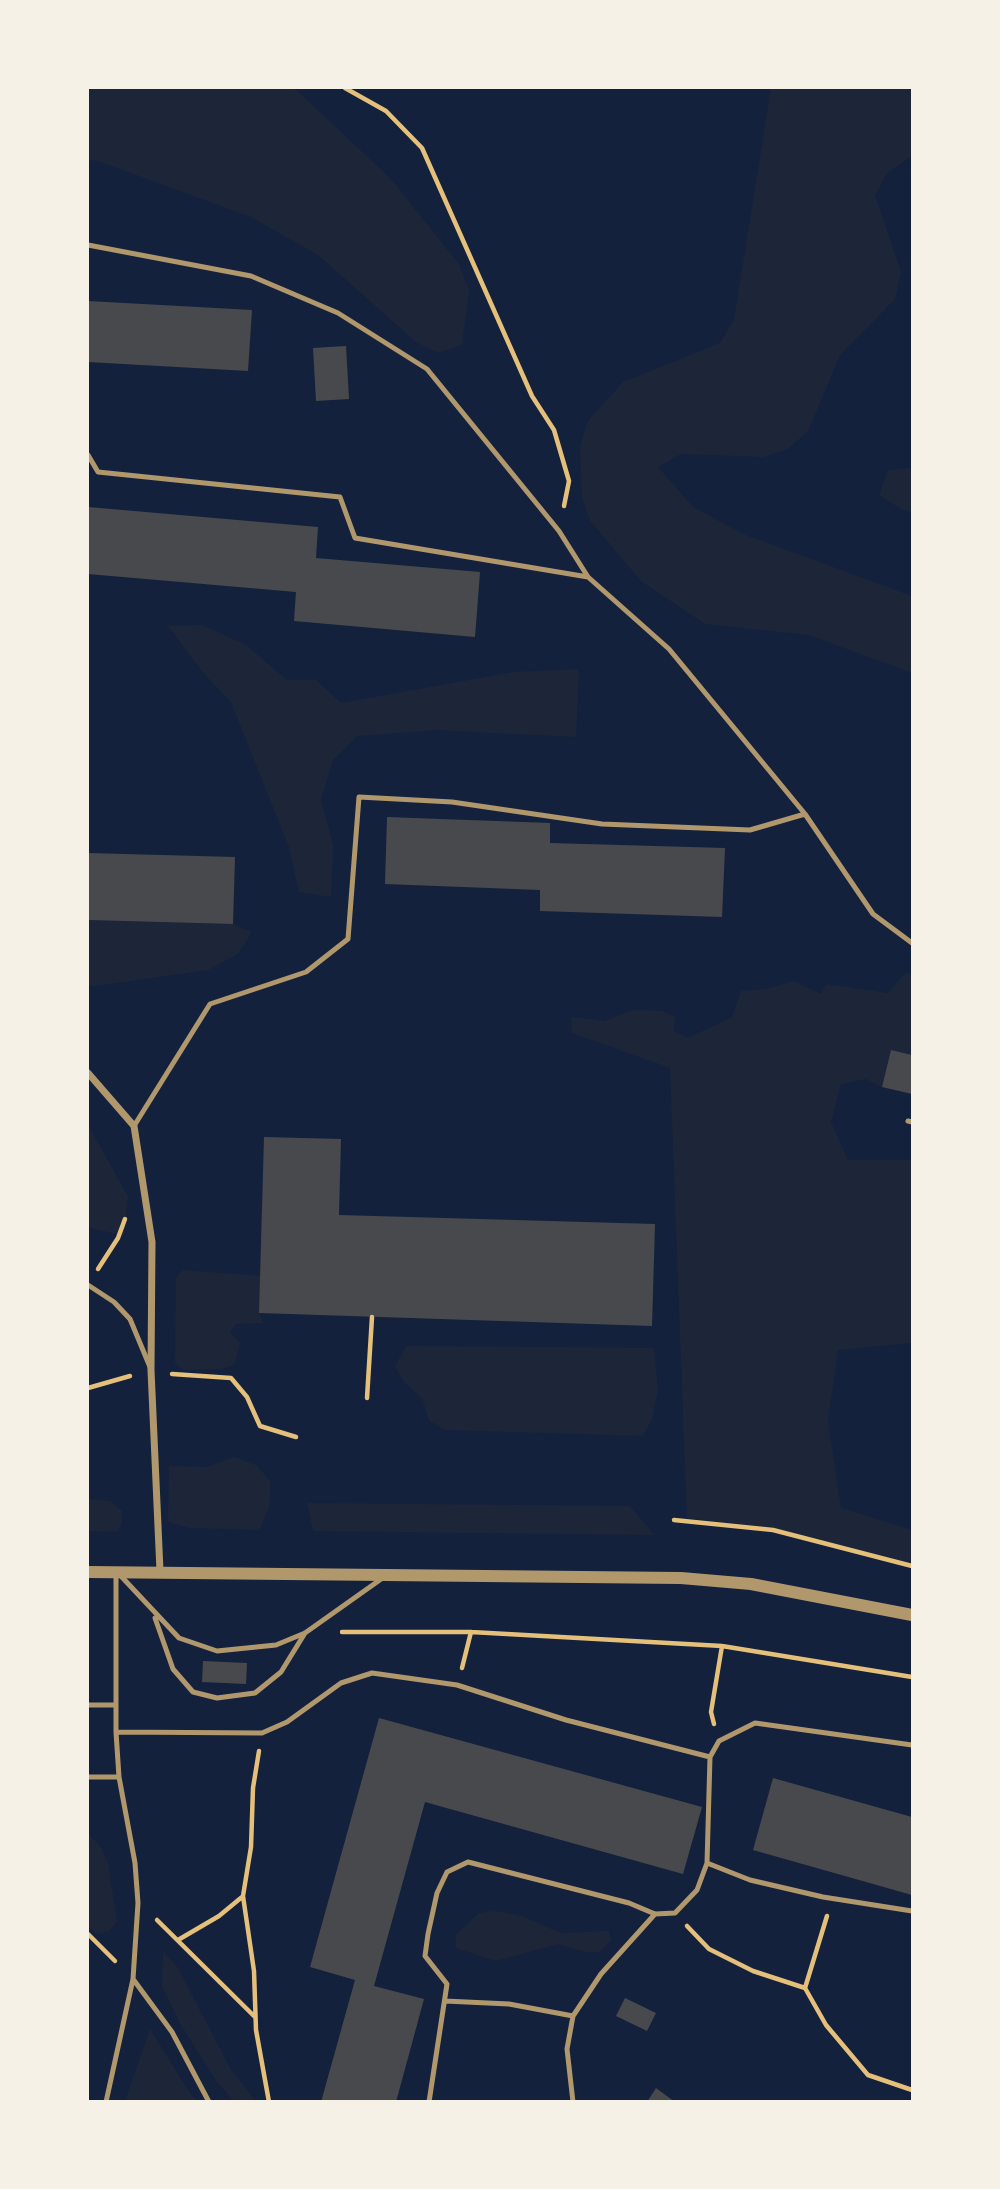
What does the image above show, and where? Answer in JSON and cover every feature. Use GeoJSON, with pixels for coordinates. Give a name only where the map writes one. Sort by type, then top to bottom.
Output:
{"type":"FeatureCollection","features":[{"type":"Feature","properties":{"kind":"street"},"geometry":{"type":"LineString","coordinates":[[88,1073],[134,1126],[152,1242],[151,1370],[160,1571]]}},
{"type":"Feature","properties":{"kind":"street"},"geometry":{"type":"LineString","coordinates":[[88,1572],[681,1578],[751,1584],[912,1615]]}},
{"type":"Feature","properties":{"kind":"lane"},"geometry":{"type":"LineString","coordinates":[[88,245],[251,276],[338,313],[427,369],[559,531],[588,577],[669,649],[805,814],[873,914],[912,943]]}},
{"type":"Feature","properties":{"kind":"lane"},"geometry":{"type":"LineString","coordinates":[[88,455],[98,472],[340,497],[355,538],[588,577]]}},
{"type":"Feature","properties":{"kind":"lane"},"geometry":{"type":"LineString","coordinates":[[134,1126],[210,1004],[306,972],[348,939],[359,797],[452,802],[602,824],[750,830],[805,814]]}},
{"type":"Feature","properties":{"kind":"lane"},"geometry":{"type":"LineString","coordinates":[[88,1285],[114,1302],[130,1319],[151,1370]]}},
{"type":"Feature","properties":{"kind":"lane"},"geometry":{"type":"LineString","coordinates":[[117,1572],[179,1639],[217,1651],[276,1645],[305,1633],[389,1574]]}},
{"type":"Feature","properties":{"kind":"lane"},"geometry":{"type":"LineString","coordinates":[[106,2102],[133,1979],[138,1903],[135,1863],[119,1777],[116,1731],[117,1572]]}},
{"type":"Feature","properties":{"kind":"lane"},"geometry":{"type":"LineString","coordinates":[[154,1615],[173,1669],[193,1692],[216,1698],[255,1693],[281,1672],[305,1633]]}},
{"type":"Feature","properties":{"kind":"lane"},"geometry":{"type":"LineString","coordinates":[[116,1731],[262,1733],[287,1721],[354,1677],[372,1673],[457,1685],[566,1720],[710,1757]]}},
{"type":"Feature","properties":{"kind":"lane"},"geometry":{"type":"LineString","coordinates":[[88,1704],[115,1705]]}},
{"type":"Feature","properties":{"kind":"lane"},"geometry":{"type":"LineString","coordinates":[[429,2102],[447,1984],[425,1956],[437,1893],[447,1872],[468,1861],[629,1903],[655,1914],[675,1913],[697,1890],[707,1863],[710,1757],[719,1741],[755,1723],[912,1745]]}},
{"type":"Feature","properties":{"kind":"lane"},"geometry":{"type":"LineString","coordinates":[[88,1777],[119,1777]]}},
{"type":"Feature","properties":{"kind":"lane"},"geometry":{"type":"LineString","coordinates":[[707,1863],[750,1880],[832,1898],[912,1911]]}},
{"type":"Feature","properties":{"kind":"lane"},"geometry":{"type":"LineString","coordinates":[[573,2102],[567,2049],[573,2016],[601,1974],[655,1914]]}},
{"type":"Feature","properties":{"kind":"lane"},"geometry":{"type":"LineString","coordinates":[[133,1979],[172,2032],[209,2102]]}},
{"type":"Feature","properties":{"kind":"lane"},"geometry":{"type":"LineString","coordinates":[[445,2001],[509,2004],[573,2016]]}},
{"type":"Feature","properties":{"kind":"path"},"geometry":{"type":"LineString","coordinates":[[345,88],[386,111],[422,148],[532,396],[554,430],[569,481],[559,531]]}},
{"type":"Feature","properties":{"kind":"path"},"geometry":{"type":"LineString","coordinates":[[96,1272],[104,1264],[118,1238],[129,1208]]}},
{"type":"Feature","properties":{"kind":"path"},"geometry":{"type":"LineString","coordinates":[[367,1398],[372,1317]]}},
{"type":"Feature","properties":{"kind":"path"},"geometry":{"type":"LineString","coordinates":[[88,1388],[151,1370],[231,1378],[247,1397],[260,1426],[296,1437]]}},
{"type":"Feature","properties":{"kind":"path"},"geometry":{"type":"LineString","coordinates":[[674,1520],[773,1530],[912,1566]]}},
{"type":"Feature","properties":{"kind":"path"},"geometry":{"type":"LineString","coordinates":[[457,1685],[471,1632]]}},
{"type":"Feature","properties":{"kind":"path"},"geometry":{"type":"LineString","coordinates":[[305,1633],[471,1632],[722,1646],[912,1677]]}},
{"type":"Feature","properties":{"kind":"path"},"geometry":{"type":"LineString","coordinates":[[711,1713],[722,1646]]}},
{"type":"Feature","properties":{"kind":"path"},"geometry":{"type":"LineString","coordinates":[[262,1733],[243,1896],[254,1971],[255,2017],[268,2102]]}},
{"type":"Feature","properties":{"kind":"path"},"geometry":{"type":"LineString","coordinates":[[178,1940],[219,1916],[243,1896]]}},
{"type":"Feature","properties":{"kind":"path"},"geometry":{"type":"LineString","coordinates":[[805,1989],[832,1898]]}},
{"type":"Feature","properties":{"kind":"path"},"geometry":{"type":"LineString","coordinates":[[138,1903],[255,2017]]}},
{"type":"Feature","properties":{"kind":"path"},"geometry":{"type":"LineString","coordinates":[[675,1913],[709,1949],[753,1971],[805,1989],[825,2025],[867,2075],[912,2090]]}},
{"type":"Feature","properties":{"kind":"path"},"geometry":{"type":"LineString","coordinates":[[88,1934],[133,1979]]}},
{"type":"Feature","properties":{"kind":"shaded area"},"geometry":{"type":"Polygon","coordinates":[[[88,88],[294,88],[390,178],[459,264],[469,291],[462,345],[439,353],[416,342],[318,255],[251,217],[98,161],[88,160],[88,88]]]}},
{"type":"Feature","properties":{"kind":"shaded area"},"geometry":{"type":"Polygon","coordinates":[[[771,88],[912,88],[912,156],[887,173],[875,195],[901,272],[895,299],[840,355],[808,431],[788,449],[763,457],[681,454],[658,467],[693,507],[743,534],[912,596],[912,673],[809,635],[705,624],[641,581],[591,522],[582,499],[580,446],[588,421],[623,382],[720,343],[734,320],[771,88]]]}},
{"type":"Feature","properties":{"kind":"shaded area"},"geometry":{"type":"Polygon","coordinates":[[[912,468],[912,512],[901,509],[879,495],[888,470],[912,468]]]}},
{"type":"Feature","properties":{"kind":"shaded area"},"geometry":{"type":"Polygon","coordinates":[[[202,625],[246,645],[287,680],[316,680],[341,703],[514,672],[579,669],[576,737],[436,730],[358,736],[333,760],[321,800],[333,845],[331,897],[299,892],[289,847],[231,702],[204,674],[168,626],[202,625]]]}},
{"type":"Feature","properties":{"kind":"shaded area"},"geometry":{"type":"Polygon","coordinates":[[[88,920],[233,924],[252,932],[238,954],[208,970],[88,986],[88,920]]]}},
{"type":"Feature","properties":{"kind":"shaded area"},"geometry":{"type":"Polygon","coordinates":[[[905,973],[912,974],[912,1055],[891,1050],[882,1087],[866,1079],[841,1084],[831,1122],[848,1160],[912,1160],[912,1343],[838,1350],[828,1421],[841,1508],[912,1530],[912,1566],[773,1530],[687,1518],[670,1068],[572,1033],[571,1017],[604,1021],[633,1010],[662,1011],[675,1017],[674,1031],[688,1038],[732,1017],[741,991],[765,989],[794,981],[821,994],[826,984],[888,993],[905,973]]]}},
{"type":"Feature","properties":{"kind":"shaded area"},"geometry":{"type":"Polygon","coordinates":[[[88,1125],[128,1196],[124,1236],[88,1227],[88,1125]]]}},
{"type":"Feature","properties":{"kind":"shaded area"},"geometry":{"type":"Polygon","coordinates":[[[183,1270],[261,1276],[259,1313],[263,1323],[236,1324],[230,1333],[240,1343],[235,1364],[222,1369],[183,1370],[175,1363],[176,1278],[183,1270]]]}},
{"type":"Feature","properties":{"kind":"shaded area"},"geometry":{"type":"Polygon","coordinates":[[[406,1346],[654,1348],[658,1390],[652,1419],[643,1436],[446,1430],[429,1421],[422,1398],[404,1382],[395,1366],[406,1346]]]}},
{"type":"Feature","properties":{"kind":"shaded area"},"geometry":{"type":"Polygon","coordinates":[[[234,1457],[256,1465],[271,1482],[269,1508],[259,1530],[190,1528],[168,1522],[169,1466],[207,1467],[234,1457]]]}},
{"type":"Feature","properties":{"kind":"shaded area"},"geometry":{"type":"Polygon","coordinates":[[[88,1499],[110,1501],[122,1511],[122,1522],[117,1532],[88,1531],[88,1499]]]}},
{"type":"Feature","properties":{"kind":"shaded area"},"geometry":{"type":"Polygon","coordinates":[[[307,1503],[630,1506],[654,1535],[313,1531],[307,1503]]]}},
{"type":"Feature","properties":{"kind":"shaded area"},"geometry":{"type":"Polygon","coordinates":[[[88,1833],[100,1846],[108,1863],[117,1922],[109,1931],[98,1934],[88,1927],[88,1833]]]}},
{"type":"Feature","properties":{"kind":"shaded area"},"geometry":{"type":"Polygon","coordinates":[[[495,1911],[522,1916],[561,1933],[609,1931],[611,1940],[600,1952],[585,1952],[558,1944],[496,1961],[456,1948],[456,1935],[479,1913],[495,1911]]]}},
{"type":"Feature","properties":{"kind":"shaded area"},"geometry":{"type":"Polygon","coordinates":[[[163,1951],[178,1968],[231,2070],[256,2101],[234,2101],[217,2082],[181,2025],[162,1986],[163,1951]]]}},
{"type":"Feature","properties":{"kind":"shaded area"},"geometry":{"type":"Polygon","coordinates":[[[150,2029],[191,2095],[197,2101],[125,2101],[150,2029]]]}},
{"type":"Feature","properties":{"kind":"building"},"geometry":{"type":"Polygon","coordinates":[[[88,301],[252,310],[248,371],[88,362],[88,301]]]}},
{"type":"Feature","properties":{"kind":"building"},"geometry":{"type":"Polygon","coordinates":[[[346,346],[349,399],[316,401],[313,348],[346,346]]]}},
{"type":"Feature","properties":{"kind":"building"},"geometry":{"type":"Polygon","coordinates":[[[88,507],[318,527],[316,558],[480,572],[475,637],[294,621],[296,592],[88,574],[88,507]]]}},
{"type":"Feature","properties":{"kind":"building"},"geometry":{"type":"Polygon","coordinates":[[[387,817],[550,823],[550,843],[725,848],[722,917],[540,911],[540,890],[385,884],[387,817]]]}},
{"type":"Feature","properties":{"kind":"building"},"geometry":{"type":"Polygon","coordinates":[[[88,853],[235,857],[233,924],[88,920],[88,853]]]}},
{"type":"Feature","properties":{"kind":"building"},"geometry":{"type":"Polygon","coordinates":[[[891,1050],[912,1055],[912,1094],[882,1087],[891,1050]]]}},
{"type":"Feature","properties":{"kind":"building"},"geometry":{"type":"Polygon","coordinates":[[[264,1137],[341,1139],[339,1215],[655,1224],[652,1326],[259,1313],[264,1137]]]}},
{"type":"Feature","properties":{"kind":"building"},"geometry":{"type":"Polygon","coordinates":[[[203,1661],[247,1663],[246,1684],[202,1682],[203,1661]]]}},
{"type":"Feature","properties":{"kind":"building"},"geometry":{"type":"Polygon","coordinates":[[[379,1718],[702,1807],[683,1874],[425,1802],[374,1986],[424,1999],[396,2102],[321,2102],[355,1980],[310,1967],[379,1718]]]}},
{"type":"Feature","properties":{"kind":"building"},"geometry":{"type":"Polygon","coordinates":[[[773,1778],[912,1817],[912,1895],[753,1850],[773,1778]]]}},
{"type":"Feature","properties":{"kind":"building"},"geometry":{"type":"Polygon","coordinates":[[[625,1998],[656,2013],[647,2031],[616,2016],[625,1998]]]}},
{"type":"Feature","properties":{"kind":"building"},"geometry":{"type":"Polygon","coordinates":[[[656,2088],[675,2102],[647,2102],[656,2088]]]}}]}
